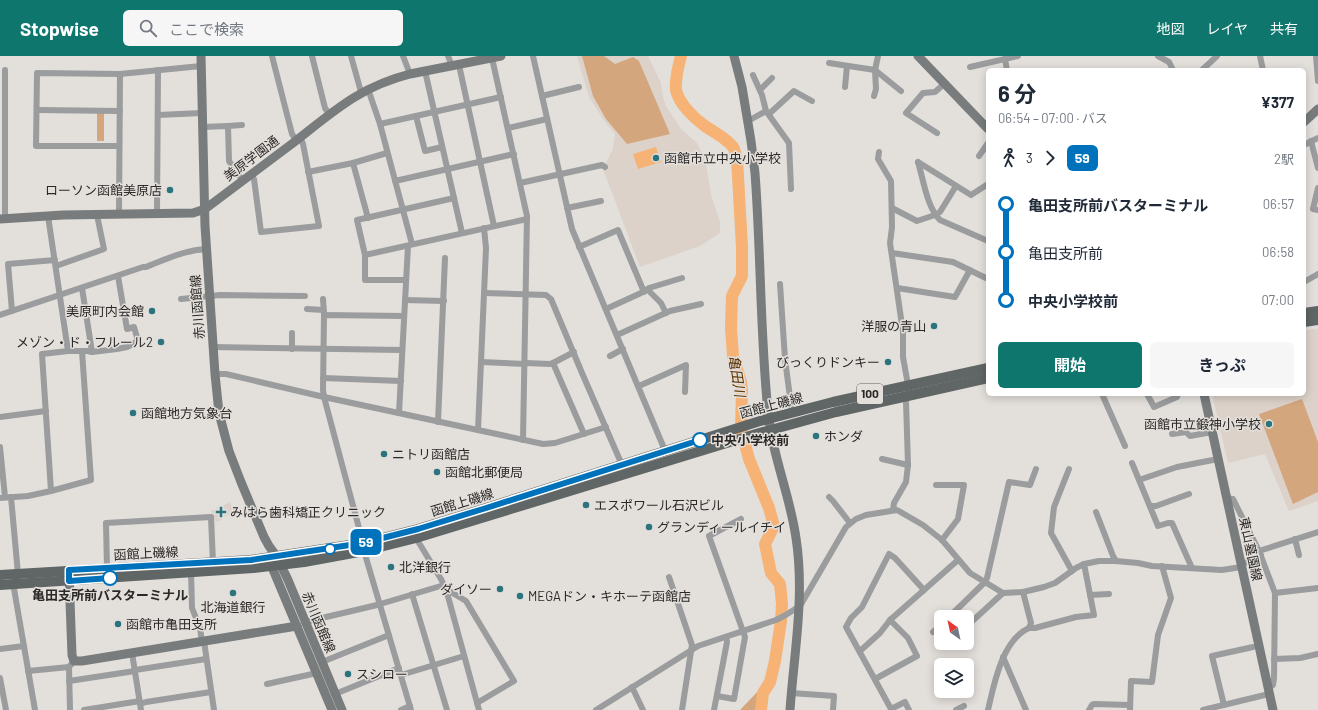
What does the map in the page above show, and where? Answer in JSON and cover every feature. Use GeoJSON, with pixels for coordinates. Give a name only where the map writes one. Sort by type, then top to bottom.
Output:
{"type":"FeatureCollection","features":[{"type":"Feature","properties":{"kind":"main road"},"geometry":{"type":"LineString","coordinates":[[1306,313],[1318,311]]}},
{"type":"Feature","properties":{"kind":"main road"},"geometry":{"type":"LineString","coordinates":[[1306,322],[1318,320]]}},
{"type":"Feature","properties":{"kind":"main road","name":"函館上磯線"},"geometry":{"type":"LineString","coordinates":[[769,424],[836,412],[986,369]]}},
{"type":"Feature","properties":{"kind":"main road","name":"函館上磯線"},"geometry":{"type":"LineString","coordinates":[[363,547],[622,465],[734,440],[754,429],[769,424],[792,413],[833,402],[986,378]]}},
{"type":"Feature","properties":{"kind":"main road","name":"函館上磯線"},"geometry":{"type":"LineString","coordinates":[[0,575],[18,574],[69,576],[190,572],[274,561],[416,538],[667,455],[731,430],[754,429]]}},
{"type":"Feature","properties":{"kind":"main road","name":"函館上磯線"},"geometry":{"type":"LineString","coordinates":[[0,585],[69,576],[107,568],[274,561]]}},
{"type":"Feature","properties":{"kind":"street","name":"赤川函館線"},"geometry":{"type":"LineString","coordinates":[[201,56],[202,127],[209,296],[219,413],[229,450],[274,561],[301,624],[322,662],[342,710]]}},
{"type":"Feature","properties":{"kind":"street"},"geometry":{"type":"LineString","coordinates":[[251,174],[254,179],[261,232],[319,226],[303,144],[292,134],[272,56]]}},
{"type":"Feature","properties":{"kind":"street"},"geometry":{"type":"LineString","coordinates":[[312,56],[325,108],[329,114]]}},
{"type":"Feature","properties":{"kind":"street"},"geometry":{"type":"LineString","coordinates":[[351,56],[364,90],[380,124],[403,210],[410,245],[406,280],[398,413]]}},
{"type":"Feature","properties":{"kind":"street"},"geometry":{"type":"LineString","coordinates":[[403,56],[410,74]]}},
{"type":"Feature","properties":{"kind":"street"},"geometry":{"type":"LineString","coordinates":[[448,56],[455,65],[468,105],[494,226]]}},
{"type":"Feature","properties":{"kind":"street"},"geometry":{"type":"LineString","coordinates":[[533,56],[572,229],[667,455]]}},
{"type":"Feature","properties":{"kind":"street"},"geometry":{"type":"LineString","coordinates":[[734,56],[742,87],[748,121],[756,188],[769,424],[796,537],[800,576],[800,606],[790,710]]}},
{"type":"Feature","properties":{"kind":"street"},"geometry":{"type":"LineString","coordinates":[[874,96],[876,89],[878,56]]}},
{"type":"Feature","properties":{"kind":"street"},"geometry":{"type":"LineString","coordinates":[[918,56],[986,124]]}},
{"type":"Feature","properties":{"kind":"street"},"geometry":{"type":"LineString","coordinates":[[970,67],[1018,56]]}},
{"type":"Feature","properties":{"kind":"street"},"geometry":{"type":"LineString","coordinates":[[1158,56],[1169,62],[1172,68]]}},
{"type":"Feature","properties":{"kind":"street"},"geometry":{"type":"LineString","coordinates":[[1204,68],[1217,56]]}},
{"type":"Feature","properties":{"kind":"street"},"geometry":{"type":"LineString","coordinates":[[1260,56],[1263,68]]}},
{"type":"Feature","properties":{"kind":"street"},"geometry":{"type":"LineString","coordinates":[[1316,56],[1318,81]]}},
{"type":"Feature","properties":{"kind":"street"},"geometry":{"type":"LineString","coordinates":[[497,57],[501,97],[528,216],[526,219],[523,440]]}},
{"type":"Feature","properties":{"kind":"street","name":"美原学園通"},"geometry":{"type":"LineString","coordinates":[[3,219],[48,216],[193,213],[205,209],[329,114],[364,90],[410,74],[497,57]]}},
{"type":"Feature","properties":{"kind":"street"},"geometry":{"type":"LineString","coordinates":[[1005,59],[1007,68]]}},
{"type":"Feature","properties":{"kind":"street"},"geometry":{"type":"LineString","coordinates":[[829,63],[876,70],[901,91]]}},
{"type":"Feature","properties":{"kind":"street"},"geometry":{"type":"LineString","coordinates":[[119,146],[36,146],[37,74],[120,74],[201,66]]}},
{"type":"Feature","properties":{"kind":"street"},"geometry":{"type":"LineString","coordinates":[[845,87],[847,66]]}},
{"type":"Feature","properties":{"kind":"street"},"geometry":{"type":"LineString","coordinates":[[3,219],[5,70]]}},
{"type":"Feature","properties":{"kind":"street"},"geometry":{"type":"LineString","coordinates":[[157,213],[158,70]]}},
{"type":"Feature","properties":{"kind":"street"},"geometry":{"type":"LineString","coordinates":[[425,71],[462,233]]}},
{"type":"Feature","properties":{"kind":"street"},"geometry":{"type":"LineString","coordinates":[[119,214],[120,74]]}},
{"type":"Feature","properties":{"kind":"street"},"geometry":{"type":"LineString","coordinates":[[753,75],[760,90],[767,113],[789,143],[791,189]]}},
{"type":"Feature","properties":{"kind":"street"},"geometry":{"type":"LineString","coordinates":[[760,90],[772,78]]}},
{"type":"Feature","properties":{"kind":"street"},"geometry":{"type":"LineString","coordinates":[[938,133],[906,113],[923,93],[935,92],[945,83]]}},
{"type":"Feature","properties":{"kind":"street"},"geometry":{"type":"LineString","coordinates":[[542,96],[579,87]]}},
{"type":"Feature","properties":{"kind":"street"},"geometry":{"type":"LineString","coordinates":[[748,121],[767,113],[794,91],[812,101]]}},
{"type":"Feature","properties":{"kind":"street"},"geometry":{"type":"LineString","coordinates":[[380,124],[501,97]]}},
{"type":"Feature","properties":{"kind":"street"},"geometry":{"type":"LineString","coordinates":[[1306,120],[1318,109]]}},
{"type":"Feature","properties":{"kind":"street"},"geometry":{"type":"LineString","coordinates":[[37,110],[120,111]]}},
{"type":"Feature","properties":{"kind":"street"},"geometry":{"type":"LineString","coordinates":[[158,115],[202,113]]}},
{"type":"Feature","properties":{"kind":"street"},"geometry":{"type":"LineString","coordinates":[[416,116],[424,151],[442,147]]}},
{"type":"Feature","properties":{"kind":"street"},"geometry":{"type":"LineString","coordinates":[[508,128],[547,119]]}},
{"type":"Feature","properties":{"kind":"street"},"geometry":{"type":"LineString","coordinates":[[202,127],[242,125]]}},
{"type":"Feature","properties":{"kind":"street"},"geometry":{"type":"LineString","coordinates":[[228,126],[230,161],[243,181]]}},
{"type":"Feature","properties":{"kind":"street"},"geometry":{"type":"LineString","coordinates":[[1306,144],[1318,138]]}},
{"type":"Feature","properties":{"kind":"street"},"geometry":{"type":"LineString","coordinates":[[1311,141],[1318,168]]}},
{"type":"Feature","properties":{"kind":"street"},"geometry":{"type":"LineString","coordinates":[[978,156],[986,146]]}},
{"type":"Feature","properties":{"kind":"street"},"geometry":{"type":"LineString","coordinates":[[879,152],[878,159],[891,181],[892,227],[890,242],[903,332],[903,357],[908,390],[906,401],[908,465],[906,482],[894,503],[893,510]]}},
{"type":"Feature","properties":{"kind":"street"},"geometry":{"type":"LineString","coordinates":[[308,172],[353,163],[387,153]]}},
{"type":"Feature","properties":{"kind":"street"},"geometry":{"type":"LineString","coordinates":[[395,181],[514,154]]}},
{"type":"Feature","properties":{"kind":"street"},"geometry":{"type":"LineString","coordinates":[[986,185],[971,195],[918,162],[931,207],[935,215],[940,220],[986,240]]}},
{"type":"Feature","properties":{"kind":"street"},"geometry":{"type":"LineString","coordinates":[[353,163],[368,218]]}},
{"type":"Feature","properties":{"kind":"street"},"geometry":{"type":"LineString","coordinates":[[520,183],[602,165],[605,167]]}},
{"type":"Feature","properties":{"kind":"street"},"geometry":{"type":"LineString","coordinates":[[892,208],[916,221],[935,215],[940,212],[956,186]]}},
{"type":"Feature","properties":{"kind":"street"},"geometry":{"type":"LineString","coordinates":[[1318,188],[1313,209],[1318,210]]}},
{"type":"Feature","properties":{"kind":"street"},"geometry":{"type":"LineString","coordinates":[[406,280],[365,280],[365,255],[357,220],[454,198]]}},
{"type":"Feature","properties":{"kind":"street"},"geometry":{"type":"LineString","coordinates":[[567,208],[601,201]]}},
{"type":"Feature","properties":{"kind":"street"},"geometry":{"type":"LineString","coordinates":[[12,311],[8,264],[55,263],[104,249],[97,215]]}},
{"type":"Feature","properties":{"kind":"street"},"geometry":{"type":"LineString","coordinates":[[48,216],[68,351]]}},
{"type":"Feature","properties":{"kind":"street"},"geometry":{"type":"LineString","coordinates":[[365,255],[526,219]]}},
{"type":"Feature","properties":{"kind":"street"},"geometry":{"type":"LineString","coordinates":[[478,430],[486,248],[484,228]]}},
{"type":"Feature","properties":{"kind":"street"},"geometry":{"type":"LineString","coordinates":[[579,248],[618,230],[646,290],[661,303],[666,313]]}},
{"type":"Feature","properties":{"kind":"street"},"geometry":{"type":"LineString","coordinates":[[0,315],[118,276],[178,254],[207,249]]}},
{"type":"Feature","properties":{"kind":"street"},"geometry":{"type":"LineString","coordinates":[[892,253],[953,262],[986,278]]}},
{"type":"Feature","properties":{"kind":"street"},"geometry":{"type":"LineString","coordinates":[[438,422],[445,258]]}},
{"type":"Feature","properties":{"kind":"street"},"geometry":{"type":"LineString","coordinates":[[897,288],[955,297],[970,270]]}},
{"type":"Feature","properties":{"kind":"street"},"geometry":{"type":"LineString","coordinates":[[1306,281],[1318,274]]}},
{"type":"Feature","properties":{"kind":"street"},"geometry":{"type":"LineString","coordinates":[[51,491],[42,354],[68,351],[92,352],[127,347],[138,341],[134,326],[127,328],[118,276]]}},
{"type":"Feature","properties":{"kind":"street"},"geometry":{"type":"LineString","coordinates":[[606,309],[649,288],[682,278]]}},
{"type":"Feature","properties":{"kind":"street"},"geometry":{"type":"LineString","coordinates":[[780,284],[792,413]]}},
{"type":"Feature","properties":{"kind":"street"},"geometry":{"type":"LineString","coordinates":[[82,288],[92,352]]}},
{"type":"Feature","properties":{"kind":"street"},"geometry":{"type":"LineString","coordinates":[[484,294],[525,294],[546,295],[550,297],[622,465]]}},
{"type":"Feature","properties":{"kind":"street"},"geometry":{"type":"LineString","coordinates":[[181,299],[220,295],[305,296]]}},
{"type":"Feature","properties":{"kind":"street"},"geometry":{"type":"LineString","coordinates":[[323,299],[324,397],[363,547],[411,708],[401,710]]}},
{"type":"Feature","properties":{"kind":"street"},"geometry":{"type":"LineString","coordinates":[[405,300],[444,301]]}},
{"type":"Feature","properties":{"kind":"street"},"geometry":{"type":"LineString","coordinates":[[617,335],[666,313],[701,304]]}},
{"type":"Feature","properties":{"kind":"street"},"geometry":{"type":"LineString","coordinates":[[307,310],[404,316]]}},
{"type":"Feature","properties":{"kind":"street"},"geometry":{"type":"LineString","coordinates":[[292,333],[292,349]]}},
{"type":"Feature","properties":{"kind":"street"},"geometry":{"type":"LineString","coordinates":[[213,346],[292,349],[402,350]]}},
{"type":"Feature","properties":{"kind":"street"},"geometry":{"type":"LineString","coordinates":[[610,356],[623,349]]}},
{"type":"Feature","properties":{"kind":"street"},"geometry":{"type":"LineString","coordinates":[[6,497],[28,496],[91,480],[82,351]]}},
{"type":"Feature","properties":{"kind":"street"},"geometry":{"type":"LineString","coordinates":[[481,362],[525,364],[553,363],[574,352]]}},
{"type":"Feature","properties":{"kind":"street"},"geometry":{"type":"LineString","coordinates":[[553,363],[584,434]]}},
{"type":"Feature","properties":{"kind":"street"},"geometry":{"type":"LineString","coordinates":[[639,386],[686,365],[685,392]]}},
{"type":"Feature","properties":{"kind":"street"},"geometry":{"type":"LineString","coordinates":[[215,374],[226,374],[324,397],[543,444],[555,443],[606,427]]}},
{"type":"Feature","properties":{"kind":"street"},"geometry":{"type":"LineString","coordinates":[[323,378],[401,381]]}},
{"type":"Feature","properties":{"kind":"street"},"geometry":{"type":"LineString","coordinates":[[1103,396],[1125,446]]}},
{"type":"Feature","properties":{"kind":"street"},"geometry":{"type":"LineString","coordinates":[[1148,396],[1154,407],[1177,396]]}},
{"type":"Feature","properties":{"kind":"street","name":"東山墓園線"},"geometry":{"type":"LineString","coordinates":[[1204,396],[1273,710]]}},
{"type":"Feature","properties":{"kind":"street"},"geometry":{"type":"LineString","coordinates":[[0,417],[46,411]]}},
{"type":"Feature","properties":{"kind":"street"},"geometry":{"type":"LineString","coordinates":[[1172,434],[1186,432],[1190,436],[1212,432]]}},
{"type":"Feature","properties":{"kind":"street"},"geometry":{"type":"LineString","coordinates":[[0,447],[18,574],[13,583],[34,710]]}},
{"type":"Feature","properties":{"kind":"street"},"geometry":{"type":"LineString","coordinates":[[882,459],[908,465]]}},
{"type":"Feature","properties":{"kind":"street"},"geometry":{"type":"LineString","coordinates":[[1139,480],[1177,467],[1218,459]]}},
{"type":"Feature","properties":{"kind":"street"},"geometry":{"type":"LineString","coordinates":[[1132,463],[1158,526],[1168,522],[1172,523],[1192,568]]}},
{"type":"Feature","properties":{"kind":"street"},"geometry":{"type":"LineString","coordinates":[[956,610],[984,583],[987,578],[1009,482],[1030,485],[1036,469]]}},
{"type":"Feature","properties":{"kind":"street"},"geometry":{"type":"LineString","coordinates":[[1069,469],[1054,507],[1051,533],[1072,571]]}},
{"type":"Feature","properties":{"kind":"street"},"geometry":{"type":"LineString","coordinates":[[936,485],[964,485],[958,519],[942,540]]}},
{"type":"Feature","properties":{"kind":"street"},"geometry":{"type":"LineString","coordinates":[[1150,506],[1156,506],[1189,494]]}},
{"type":"Feature","properties":{"kind":"street"},"geometry":{"type":"LineString","coordinates":[[829,497],[850,523]]}},
{"type":"Feature","properties":{"kind":"street"},"geometry":{"type":"LineString","coordinates":[[1203,710],[1269,692],[1273,685],[1275,593],[1260,553],[1233,499],[1227,498]]}},
{"type":"Feature","properties":{"kind":"street"},"geometry":{"type":"LineString","coordinates":[[596,710],[603,708],[632,687],[698,646],[780,618],[800,606],[837,540],[850,523],[866,515],[893,510],[903,513],[923,525],[942,540],[970,573],[1002,593],[1023,592],[1055,583],[1084,564],[1099,561],[1116,561],[1222,570],[1241,566],[1260,553],[1295,539],[1318,532]]}},
{"type":"Feature","properties":{"kind":"street"},"geometry":{"type":"LineString","coordinates":[[1096,512],[1116,561]]}},
{"type":"Feature","properties":{"kind":"street"},"geometry":{"type":"LineString","coordinates":[[107,568],[106,523],[211,517],[213,563]]}},
{"type":"Feature","properties":{"kind":"street"},"geometry":{"type":"LineString","coordinates":[[717,696],[734,699],[745,637],[709,536],[741,519]]}},
{"type":"Feature","properties":{"kind":"street"},"geometry":{"type":"LineString","coordinates":[[416,538],[445,587],[479,710]]}},
{"type":"Feature","properties":{"kind":"street"},"geometry":{"type":"LineString","coordinates":[[1295,539],[1300,555]]}},
{"type":"Feature","properties":{"kind":"street"},"geometry":{"type":"LineString","coordinates":[[909,710],[905,702],[891,709],[846,627],[851,618],[862,607],[889,554],[895,558],[924,590]]}},
{"type":"Feature","properties":{"kind":"street"},"geometry":{"type":"LineString","coordinates":[[860,651],[880,633],[890,620],[958,560]]}},
{"type":"Feature","properties":{"kind":"street"},"geometry":{"type":"LineString","coordinates":[[988,710],[999,667],[1015,638],[1029,628],[1035,628],[1076,616],[1094,615],[1084,564]]}},
{"type":"Feature","properties":{"kind":"street"},"geometry":{"type":"LineString","coordinates":[[1089,710],[1094,704],[1130,708],[1131,681],[1152,682],[1158,635],[1171,598],[1162,566]]}},
{"type":"Feature","properties":{"kind":"street"},"geometry":{"type":"LineString","coordinates":[[190,572],[192,608],[200,628],[203,641],[214,710]]}},
{"type":"Feature","properties":{"kind":"street"},"geometry":{"type":"LineString","coordinates":[[69,576],[72,654],[69,681],[70,710]]}},
{"type":"Feature","properties":{"kind":"street"},"geometry":{"type":"LineString","coordinates":[[669,577],[692,645],[682,710]]}},
{"type":"Feature","properties":{"kind":"street"},"geometry":{"type":"LineString","coordinates":[[28,671],[301,624],[380,604],[412,594],[445,587],[466,601],[514,681],[477,703]]}},
{"type":"Feature","properties":{"kind":"street"},"geometry":{"type":"LineString","coordinates":[[1275,593],[1318,588]]}},
{"type":"Feature","properties":{"kind":"street"},"geometry":{"type":"LineString","coordinates":[[1023,592],[1031,623],[1029,628]]}},
{"type":"Feature","properties":{"kind":"street"},"geometry":{"type":"LineString","coordinates":[[974,620],[1002,593]]}},
{"type":"Feature","properties":{"kind":"street"},"geometry":{"type":"LineString","coordinates":[[412,594],[447,710]]}},
{"type":"Feature","properties":{"kind":"street"},"geometry":{"type":"LineString","coordinates":[[1090,595],[1109,594]]}},
{"type":"Feature","properties":{"kind":"street"},"geometry":{"type":"LineString","coordinates":[[875,679],[917,656],[908,638],[890,620]]}},
{"type":"Feature","properties":{"kind":"street","name":"赤川函館線"},"geometry":{"type":"LineString","coordinates":[[301,624],[316,673],[332,710]]}},
{"type":"Feature","properties":{"kind":"street"},"geometry":{"type":"LineString","coordinates":[[322,662],[389,635]]}},
{"type":"Feature","properties":{"kind":"street"},"geometry":{"type":"LineString","coordinates":[[714,710],[727,642],[726,637]]}},
{"type":"Feature","properties":{"kind":"street"},"geometry":{"type":"LineString","coordinates":[[0,649],[24,646]]}},
{"type":"Feature","properties":{"kind":"street"},"geometry":{"type":"LineString","coordinates":[[1224,705],[1212,656],[1253,647]]}},
{"type":"Feature","properties":{"kind":"street"},"geometry":{"type":"LineString","coordinates":[[132,653],[140,705]]}},
{"type":"Feature","properties":{"kind":"street"},"geometry":{"type":"LineString","coordinates":[[1274,659],[1300,658],[1318,654]]}},
{"type":"Feature","properties":{"kind":"street"},"geometry":{"type":"LineString","coordinates":[[401,675],[464,656]]}},
{"type":"Feature","properties":{"kind":"street"},"geometry":{"type":"LineString","coordinates":[[1003,658],[1026,710]]}},
{"type":"Feature","properties":{"kind":"street"},"geometry":{"type":"LineString","coordinates":[[69,681],[206,659]]}},
{"type":"Feature","properties":{"kind":"street"},"geometry":{"type":"LineString","coordinates":[[335,694],[399,668]]}},
{"type":"Feature","properties":{"kind":"street"},"geometry":{"type":"LineString","coordinates":[[267,684],[316,673]]}},
{"type":"Feature","properties":{"kind":"street"},"geometry":{"type":"LineString","coordinates":[[0,678],[6,710]]}},
{"type":"Feature","properties":{"kind":"street"},"geometry":{"type":"LineString","coordinates":[[632,687],[643,710]]}},
{"type":"Feature","properties":{"kind":"street"},"geometry":{"type":"LineString","coordinates":[[84,710],[140,705],[146,702],[211,692]]}},
{"type":"Feature","properties":{"kind":"street"},"geometry":{"type":"LineString","coordinates":[[791,693],[834,696],[833,710]]}},
{"type":"Feature","properties":{"kind":"street"},"geometry":{"type":"LineString","coordinates":[[956,710],[964,706]]}},
{"type":"Feature","properties":{"kind":"shaded area","name":"函館市立中央小学校"},"geometry":{"type":"Polygon","coordinates":[[[577,56],[648,56],[661,83],[666,106],[681,129],[697,143],[702,153],[706,163],[711,195],[720,222],[720,233],[700,246],[640,267],[603,169],[613,149],[615,134],[589,97],[577,56]]]}},
{"type":"Feature","properties":{"kind":"shaded area"},"geometry":{"type":"Polygon","coordinates":[[[582,56],[604,56],[615,64],[633,57],[639,61],[670,134],[627,144],[606,119],[593,96],[582,56]]]}},
{"type":"Feature","properties":{"kind":"shaded area"},"geometry":{"type":"Polygon","coordinates":[[[97,113],[104,113],[104,141],[97,141],[97,113]]]}},
{"type":"Feature","properties":{"kind":"shaded area"},"geometry":{"type":"Polygon","coordinates":[[[656,147],[661,162],[638,169],[633,154],[656,147]]]}},
{"type":"Feature","properties":{"kind":"shaded area","name":"函館市立鍛神小学校"},"geometry":{"type":"Polygon","coordinates":[[[1318,329],[1318,501],[1289,511],[1265,454],[1228,463],[1212,396],[1306,396],[1306,330],[1318,329]]]}},
{"type":"Feature","properties":{"kind":"shaded area"},"geometry":{"type":"Polygon","coordinates":[[[1302,399],[1318,442],[1318,492],[1293,504],[1259,414],[1302,399]]]}},
{"type":"Feature","properties":{"kind":"shaded area","name":"みはら歯科矯正クリニック"},"geometry":{"type":"Polygon","coordinates":[[[230,502],[232,507],[231,514],[216,522],[211,511],[230,502]]]}},
{"type":"Feature","properties":{"kind":"shaded area"},"geometry":{"type":"Polygon","coordinates":[[[761,688],[758,710],[740,710],[761,688]]]}},
{"type":"Feature","properties":{"kind":"waterway","name":"亀田川"},"geometry":{"type":"LineString","coordinates":[[681,56],[676,86],[680,101],[688,111],[705,126],[724,138],[733,147],[737,159],[742,247],[742,276],[732,296],[731,328],[733,356],[741,382],[742,391],[741,429],[749,459],[769,508],[774,526],[765,544],[771,573],[780,584],[782,604],[775,661],[770,682],[763,693],[761,710]]}},
{"type":"Feature","properties":{"kind":"bus line","name":"59"},"geometry":{"type":"LineString","coordinates":[[110,578],[69,581],[69,570],[251,560],[363,543],[418,529],[700,440]]}},
{"type":"Feature","properties":{"kind":"place","name":"函館市立中央小学校"},"geometry":{"type":"Point","coordinates":[656,158]}},
{"type":"Feature","properties":{"kind":"place","name":"ローソン函館美原店"},"geometry":{"type":"Point","coordinates":[170,190]}},
{"type":"Feature","properties":{"kind":"place","name":"美原町内会館"},"geometry":{"type":"Point","coordinates":[152,311]}},
{"type":"Feature","properties":{"kind":"place","name":"洋服の青山"},"geometry":{"type":"Point","coordinates":[934,326]}},
{"type":"Feature","properties":{"kind":"place","name":"メゾン・ド・フルール2"},"geometry":{"type":"Point","coordinates":[161,342]}},
{"type":"Feature","properties":{"kind":"place","name":"びっくりドンキー"},"geometry":{"type":"Point","coordinates":[888,362]}},
{"type":"Feature","properties":{"kind":"place","name":"函館地方気象台"},"geometry":{"type":"Point","coordinates":[133,413]}},
{"type":"Feature","properties":{"kind":"place","name":"函館市立鍛神小学校"},"geometry":{"type":"Point","coordinates":[1269,424]}},
{"type":"Feature","properties":{"kind":"place","name":"ホンダ"},"geometry":{"type":"Point","coordinates":[816,436]}},
{"type":"Feature","properties":{"kind":"place","name":"中央小学校前"},"geometry":{"type":"Point","coordinates":[700,440]}},
{"type":"Feature","properties":{"kind":"place","name":"ニトリ函館店"},"geometry":{"type":"Point","coordinates":[384,454]}},
{"type":"Feature","properties":{"kind":"place","name":"函館北郵便局"},"geometry":{"type":"Point","coordinates":[437,472]}},
{"type":"Feature","properties":{"kind":"place","name":"エスポワール石沢ビル"},"geometry":{"type":"Point","coordinates":[586,505]}},
{"type":"Feature","properties":{"kind":"place","name":"みはら歯科矯正クリニック"},"geometry":{"type":"Point","coordinates":[221,512]}},
{"type":"Feature","properties":{"kind":"place","name":"グランディールイチイ"},"geometry":{"type":"Point","coordinates":[649,527]}},
{"type":"Feature","properties":{"kind":"place","name":"北洋銀行"},"geometry":{"type":"Point","coordinates":[391,567]}},
{"type":"Feature","properties":{"kind":"place","name":"亀田支所前バスターミナル"},"geometry":{"type":"Point","coordinates":[110,578]}},
{"type":"Feature","properties":{"kind":"place","name":"ダイソー"},"geometry":{"type":"Point","coordinates":[500,589]}},
{"type":"Feature","properties":{"kind":"place","name":"北海道銀行"},"geometry":{"type":"Point","coordinates":[233,593]}},
{"type":"Feature","properties":{"kind":"place","name":"MEGAドン・キホーテ函館店"},"geometry":{"type":"Point","coordinates":[520,596]}},
{"type":"Feature","properties":{"kind":"place","name":"函館市亀田支所"},"geometry":{"type":"Point","coordinates":[118,624]}},
{"type":"Feature","properties":{"kind":"place","name":"スシロー"},"geometry":{"type":"Point","coordinates":[348,674]}}]}
